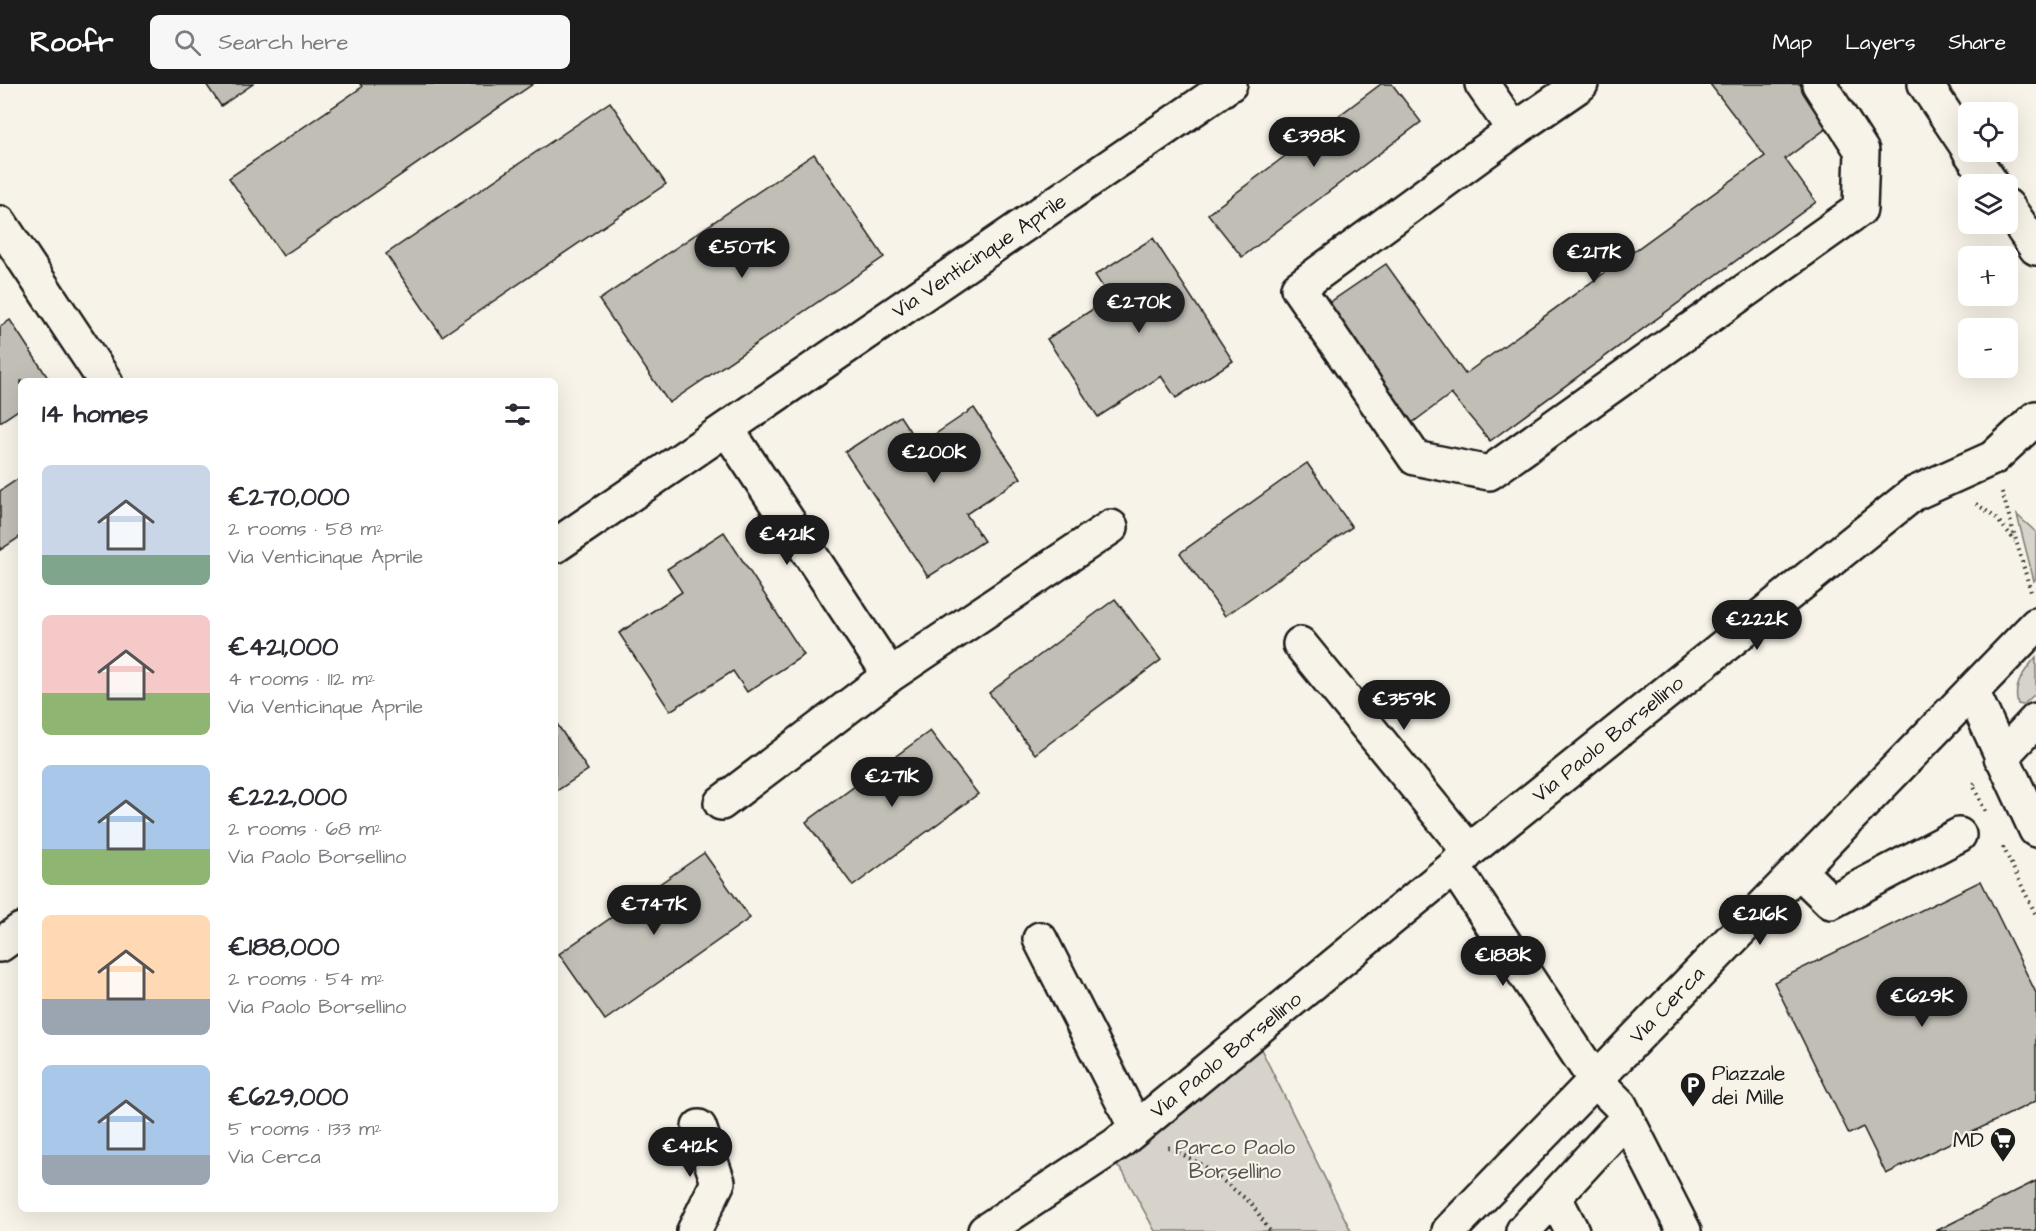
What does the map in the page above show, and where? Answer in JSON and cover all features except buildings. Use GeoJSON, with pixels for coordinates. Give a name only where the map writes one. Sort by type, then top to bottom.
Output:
{"type":"FeatureCollection","features":[{"type":"Feature","properties":{"kind":"street","name":"Via Venticinque Aprile"},"geometry":{"type":"LineString","coordinates":[[558,544],[1230,84]]}},
{"type":"Feature","properties":{"kind":"street"},"geometry":{"type":"LineString","coordinates":[[1482,84],[1514,130]]}},
{"type":"Feature","properties":{"kind":"street"},"geometry":{"type":"LineString","coordinates":[[1581,84],[1514,130],[1298,288],[1415,458],[1489,473],[1860,209],[1863,151],[1819,84]]}},
{"type":"Feature","properties":{"kind":"street"},"geometry":{"type":"LineString","coordinates":[[1925,84],[1958,134]]}},
{"type":"Feature","properties":{"kind":"street"},"geometry":{"type":"LineString","coordinates":[[2018,222],[2036,248]]}},
{"type":"Feature","properties":{"kind":"street"},"geometry":{"type":"LineString","coordinates":[[0,223],[103,378]]}},
{"type":"Feature","properties":{"kind":"street","name":"Via Paolo Borsellino"},"geometry":{"type":"LineString","coordinates":[[985,1231],[1117,1144],[1461,859],[1913,494],[1993,458],[2036,418]]}},
{"type":"Feature","properties":{"kind":"street"},"geometry":{"type":"LineString","coordinates":[[727,429],[890,675]]}},
{"type":"Feature","properties":{"kind":"street"},"geometry":{"type":"LineString","coordinates":[[721,803],[890,675],[1111,527]]}},
{"type":"Feature","properties":{"kind":"street","name":"Via Cerca"},"geometry":{"type":"LineString","coordinates":[[1449,1231],[1972,691],[2034,612]]}},
{"type":"Feature","properties":{"kind":"street"},"geometry":{"type":"LineString","coordinates":[[1299,644],[1461,859],[1595,1080],[1620,1105],[1684,1231]]}},
{"type":"Feature","properties":{"kind":"street"},"geometry":{"type":"LineString","coordinates":[[1972,691],[2036,830]]}},
{"type":"Feature","properties":{"kind":"street"},"geometry":{"type":"LineString","coordinates":[[2001,757],[2036,720]]}},
{"type":"Feature","properties":{"kind":"street"},"geometry":{"type":"LineString","coordinates":[[1798,870],[1831,902],[1959,835]]}},
{"type":"Feature","properties":{"kind":"street"},"geometry":{"type":"LineString","coordinates":[[0,945],[18,932]]}},
{"type":"Feature","properties":{"kind":"street","name":"Via Paolo Borsellino"},"geometry":{"type":"LineString","coordinates":[[1040,939],[1136,1128]]}},
{"type":"Feature","properties":{"kind":"street"},"geometry":{"type":"LineString","coordinates":[[1523,1231],[1627,1118]]}},
{"type":"Feature","properties":{"kind":"street"},"geometry":{"type":"LineString","coordinates":[[694,1231],[718,1182],[699,1127]]}},
{"type":"Feature","properties":{"kind":"street"},"geometry":{"type":"LineString","coordinates":[[1555,1198],[1572,1231]]}},
{"type":"Feature","properties":{"kind":"path"},"geometry":{"type":"LineString","coordinates":[[1993,458],[2034,612]]}},
{"type":"Feature","properties":{"kind":"path"},"geometry":{"type":"LineString","coordinates":[[1136,1128],[1150,1138],[1203,1165],[1251,1203],[1270,1231]]}},
{"type":"Feature","properties":{"kind":"green space"},"geometry":{"type":"Polygon","coordinates":[[[2017,515],[2036,532],[2036,578],[2034,581],[2017,515]]]}},
{"type":"Feature","properties":{"kind":"green space"},"geometry":{"type":"Polygon","coordinates":[[[2036,657],[2036,693],[2023,705],[2018,704],[2018,685],[2036,657]]]}},
{"type":"Feature","properties":{"kind":"green space","name":"Parco Paolo Borsellino"},"geometry":{"type":"Polygon","coordinates":[[[1260,1047],[1351,1231],[1155,1231],[1123,1172],[1116,1165],[1260,1047]]]}},
{"type":"Feature","properties":{"kind":"place","name":"Piazzale dei Mille"},"geometry":{"type":"Point","coordinates":[1693,1108]}},
{"type":"Feature","properties":{"kind":"place","name":"MD"},"geometry":{"type":"Point","coordinates":[2003,1163]}}]}
